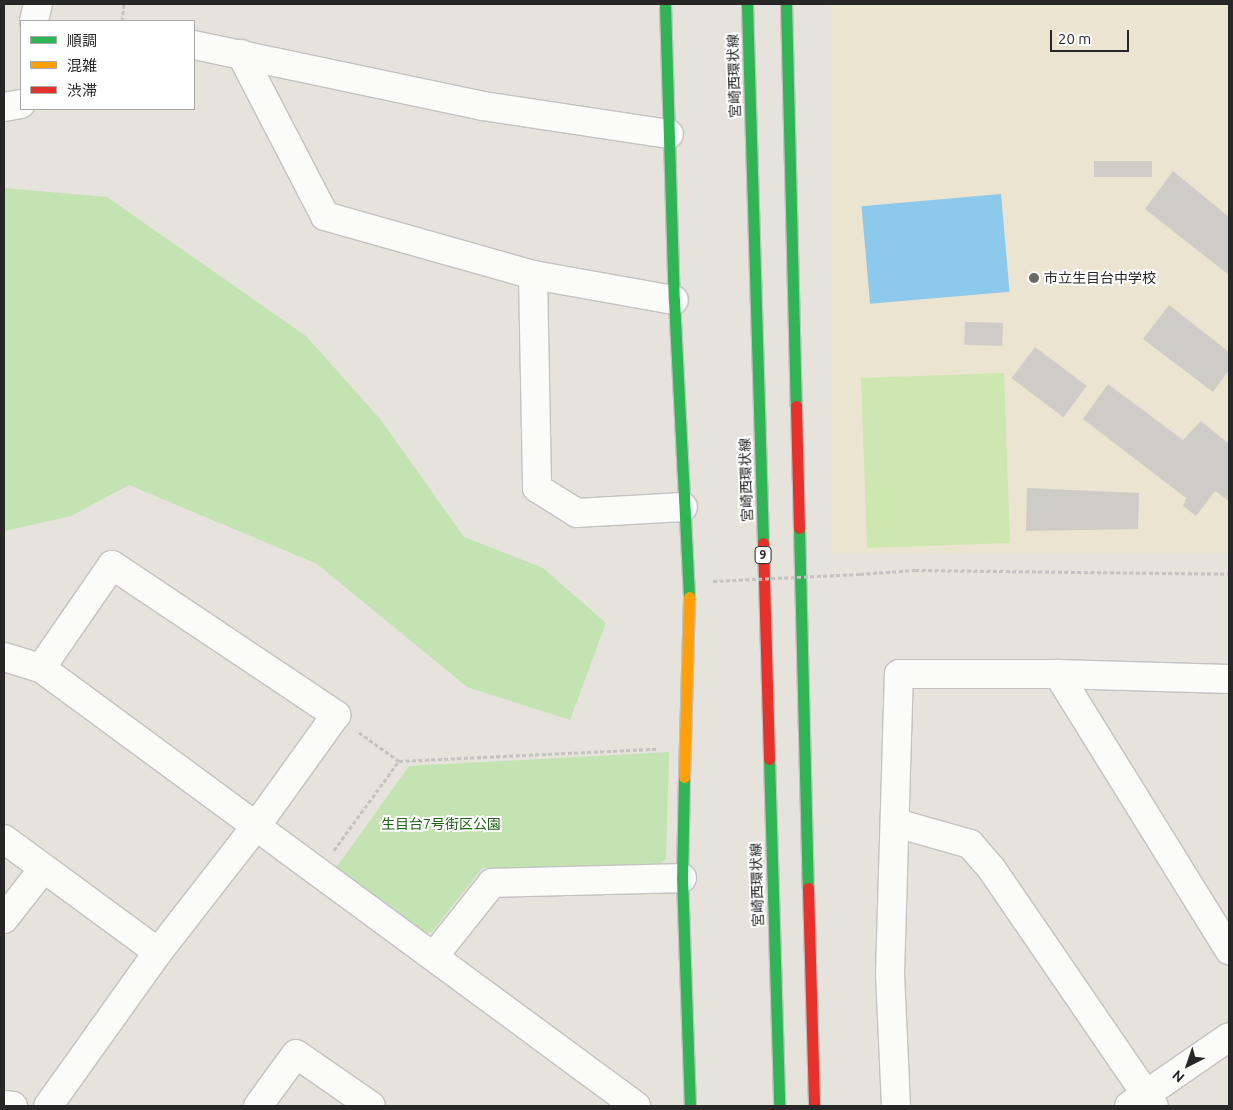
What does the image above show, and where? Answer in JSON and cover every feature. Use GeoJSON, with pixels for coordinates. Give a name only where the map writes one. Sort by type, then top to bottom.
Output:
{"type":"FeatureCollection","features":[{"type":"Feature","properties":{"kind":"main road"},"geometry":{"type":"LineString","coordinates":[[665,4],[674,300],[683,507],[689,581],[682,878],[690,1106]]}},
{"type":"Feature","properties":{"kind":"main road","name":"宮崎西環状線"},"geometry":{"type":"LineString","coordinates":[[747,4],[778,1106]]}},
{"type":"Feature","properties":{"kind":"main road"},"geometry":{"type":"LineString","coordinates":[[786,4],[814,1106]]}},
{"type":"Feature","properties":{"kind":"street"},"geometry":{"type":"LineString","coordinates":[[34,20],[38,4]]}},
{"type":"Feature","properties":{"kind":"street"},"geometry":{"type":"LineString","coordinates":[[195,45],[483,106],[669,134]]}},
{"type":"Feature","properties":{"kind":"street"},"geometry":{"type":"LineString","coordinates":[[241,54],[325,216],[533,275],[674,300]]}},
{"type":"Feature","properties":{"kind":"street"},"geometry":{"type":"LineString","coordinates":[[533,275],[537,488],[577,513],[683,507]]}},
{"type":"Feature","properties":{"kind":"street"},"geometry":{"type":"LineString","coordinates":[[41,668],[112,565],[336,715],[257,825],[158,952],[48,1106]]}},
{"type":"Feature","properties":{"kind":"street"},"geometry":{"type":"LineString","coordinates":[[4,657],[41,668],[257,825],[636,1106]]}},
{"type":"Feature","properties":{"kind":"street"},"geometry":{"type":"LineString","coordinates":[[896,1106],[890,974],[899,674],[1058,674],[1229,679]]}},
{"type":"Feature","properties":{"kind":"street"},"geometry":{"type":"LineString","coordinates":[[1058,674],[1229,950]]}},
{"type":"Feature","properties":{"kind":"street"},"geometry":{"type":"LineString","coordinates":[[896,823],[970,844],[991,868],[1143,1102],[1229,1037]]}},
{"type":"Feature","properties":{"kind":"street"},"geometry":{"type":"LineString","coordinates":[[4,839],[158,952]]}},
{"type":"Feature","properties":{"kind":"street"},"geometry":{"type":"LineString","coordinates":[[4,919],[43,869]]}},
{"type":"Feature","properties":{"kind":"street"},"geometry":{"type":"LineString","coordinates":[[434,956],[492,883],[682,878]]}},
{"type":"Feature","properties":{"kind":"street"},"geometry":{"type":"LineString","coordinates":[[258,1106],[296,1054],[371,1106]]}},
{"type":"Feature","properties":{"kind":"street"},"geometry":{"type":"LineString","coordinates":[[4,1105],[13,1106]]}},
{"type":"Feature","properties":{"kind":"path"},"geometry":{"type":"LineString","coordinates":[[122,20],[124,4]]}},
{"type":"Feature","properties":{"kind":"path"},"geometry":{"type":"LineString","coordinates":[[713,581],[915,570],[1229,574]]}},
{"type":"Feature","properties":{"kind":"path"},"geometry":{"type":"LineString","coordinates":[[336,715],[399,761],[660,749]]}},
{"type":"Feature","properties":{"kind":"path"},"geometry":{"type":"LineString","coordinates":[[319,871],[399,761]]}},
{"type":"Feature","properties":{"kind":"shaded area","name":"市立生目台中学校"},"geometry":{"type":"Polygon","coordinates":[[[831,4],[1229,4],[1229,553],[831,553],[831,4]]]}},
{"type":"Feature","properties":{"kind":"green space"},"geometry":{"type":"Polygon","coordinates":[[[4,188],[107,197],[306,336],[381,420],[464,537],[543,568],[606,623],[570,720],[467,687],[317,564],[129,485],[71,516],[4,531],[4,188]]]}},
{"type":"Feature","properties":{"kind":"green space"},"geometry":{"type":"Polygon","coordinates":[[[1004,373],[1010,543],[867,548],[861,378],[1004,373]]]}},
{"type":"Feature","properties":{"kind":"green space","name":"生目台7号街区公園"},"geometry":{"type":"Polygon","coordinates":[[[669,752],[666,859],[657,867],[482,868],[432,932],[424,934],[336,868],[409,766],[669,752]]]}},
{"type":"Feature","properties":{"kind":"water"},"geometry":{"type":"Polygon","coordinates":[[[1001,194],[1010,292],[870,304],[862,206],[1001,194]]]}},
{"type":"Feature","properties":{"kind":"building"},"geometry":{"type":"Polygon","coordinates":[[[1094,161],[1152,161],[1152,177],[1094,177],[1094,161]]]}},
{"type":"Feature","properties":{"kind":"building"},"geometry":{"type":"Polygon","coordinates":[[[1173,171],[1229,217],[1229,275],[1145,209],[1173,171]]]}},
{"type":"Feature","properties":{"kind":"building"},"geometry":{"type":"Polygon","coordinates":[[[1169,305],[1229,352],[1229,370],[1213,392],[1143,339],[1169,305]]]}},
{"type":"Feature","properties":{"kind":"building"},"geometry":{"type":"Polygon","coordinates":[[[965,322],[1003,323],[1002,346],[964,345],[965,322]]]}},
{"type":"Feature","properties":{"kind":"building"},"geometry":{"type":"Polygon","coordinates":[[[1035,347],[1087,386],[1063,417],[1012,378],[1035,347]]]}},
{"type":"Feature","properties":{"kind":"building"},"geometry":{"type":"Polygon","coordinates":[[[1108,384],[1183,440],[1201,421],[1229,444],[1229,501],[1215,491],[1196,516],[1183,506],[1186,498],[1083,419],[1108,384]]]}},
{"type":"Feature","properties":{"kind":"building"},"geometry":{"type":"Polygon","coordinates":[[[1027,488],[1139,493],[1138,529],[1026,531],[1027,488]]]}},
{"type":"Feature","properties":{"kind":"traffic: fast"},"geometry":{"type":"LineString","coordinates":[[665,4],[674,300],[689,597]]}},
{"type":"Feature","properties":{"kind":"traffic: fast"},"geometry":{"type":"LineString","coordinates":[[747,4],[763,543]]}},
{"type":"Feature","properties":{"kind":"traffic: fast"},"geometry":{"type":"LineString","coordinates":[[786,4],[796,406]]}},
{"type":"Feature","properties":{"kind":"traffic: fast"},"geometry":{"type":"LineString","coordinates":[[799,528],[808,888]]}},
{"type":"Feature","properties":{"kind":"traffic: fast"},"geometry":{"type":"LineString","coordinates":[[769,759],[779,1106]]}},
{"type":"Feature","properties":{"kind":"traffic: fast"},"geometry":{"type":"LineString","coordinates":[[684,777],[682,878],[690,1106]]}},
{"type":"Feature","properties":{"kind":"traffic: slow"},"geometry":{"type":"LineString","coordinates":[[684,777],[689,597]]}},
{"type":"Feature","properties":{"kind":"traffic: jam"},"geometry":{"type":"LineString","coordinates":[[796,406],[799,528]]}},
{"type":"Feature","properties":{"kind":"traffic: jam"},"geometry":{"type":"LineString","coordinates":[[763,543],[769,759]]}},
{"type":"Feature","properties":{"kind":"traffic: jam"},"geometry":{"type":"LineString","coordinates":[[808,888],[814,1106]]}},
{"type":"Feature","properties":{"kind":"place","name":"市立生目台中学校"},"geometry":{"type":"Point","coordinates":[1034,278]}}]}
